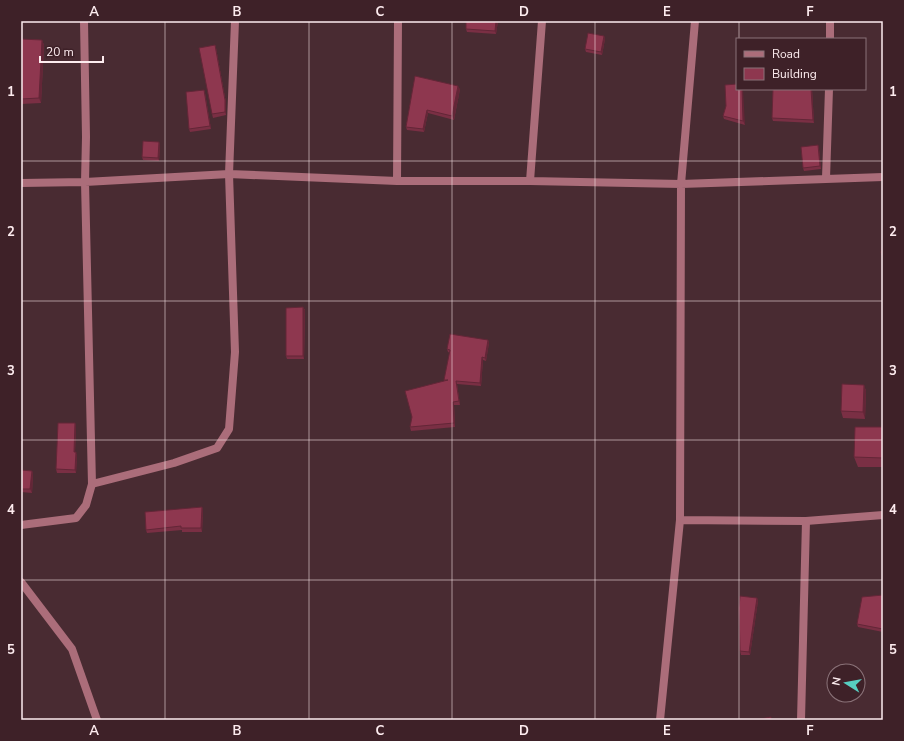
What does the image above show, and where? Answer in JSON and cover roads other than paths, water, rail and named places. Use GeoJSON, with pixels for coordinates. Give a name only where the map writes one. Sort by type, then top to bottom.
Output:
{"type":"FeatureCollection","features":[{"type":"Feature","properties":{"kind":"street"},"geometry":{"type":"LineString","coordinates":[[21,525],[76,518],[86,505],[92,484],[85,182],[86,138],[84,21]]}},
{"type":"Feature","properties":{"kind":"street"},"geometry":{"type":"LineString","coordinates":[[92,484],[174,463],[217,448],[229,429],[235,352],[229,174],[234,21]]}},
{"type":"Feature","properties":{"kind":"street"},"geometry":{"type":"LineString","coordinates":[[397,181],[398,21]]}},
{"type":"Feature","properties":{"kind":"street"},"geometry":{"type":"LineString","coordinates":[[530,181],[542,21]]}},
{"type":"Feature","properties":{"kind":"street"},"geometry":{"type":"LineString","coordinates":[[660,720],[680,520],[681,184],[695,21]]}},
{"type":"Feature","properties":{"kind":"street"},"geometry":{"type":"LineString","coordinates":[[830,21],[830,38]]}},
{"type":"Feature","properties":{"kind":"street"},"geometry":{"type":"LineString","coordinates":[[826,178],[829,90]]}},
{"type":"Feature","properties":{"kind":"street"},"geometry":{"type":"LineString","coordinates":[[21,183],[85,182],[229,174],[397,181],[530,181],[681,184],[883,176]]}},
{"type":"Feature","properties":{"kind":"street"},"geometry":{"type":"LineString","coordinates":[[680,520],[806,521],[883,515]]}},
{"type":"Feature","properties":{"kind":"street"},"geometry":{"type":"LineString","coordinates":[[802,720],[806,521]]}},
{"type":"Feature","properties":{"kind":"street"},"geometry":{"type":"LineString","coordinates":[[21,582],[72,649],[97,720]]}}]}
